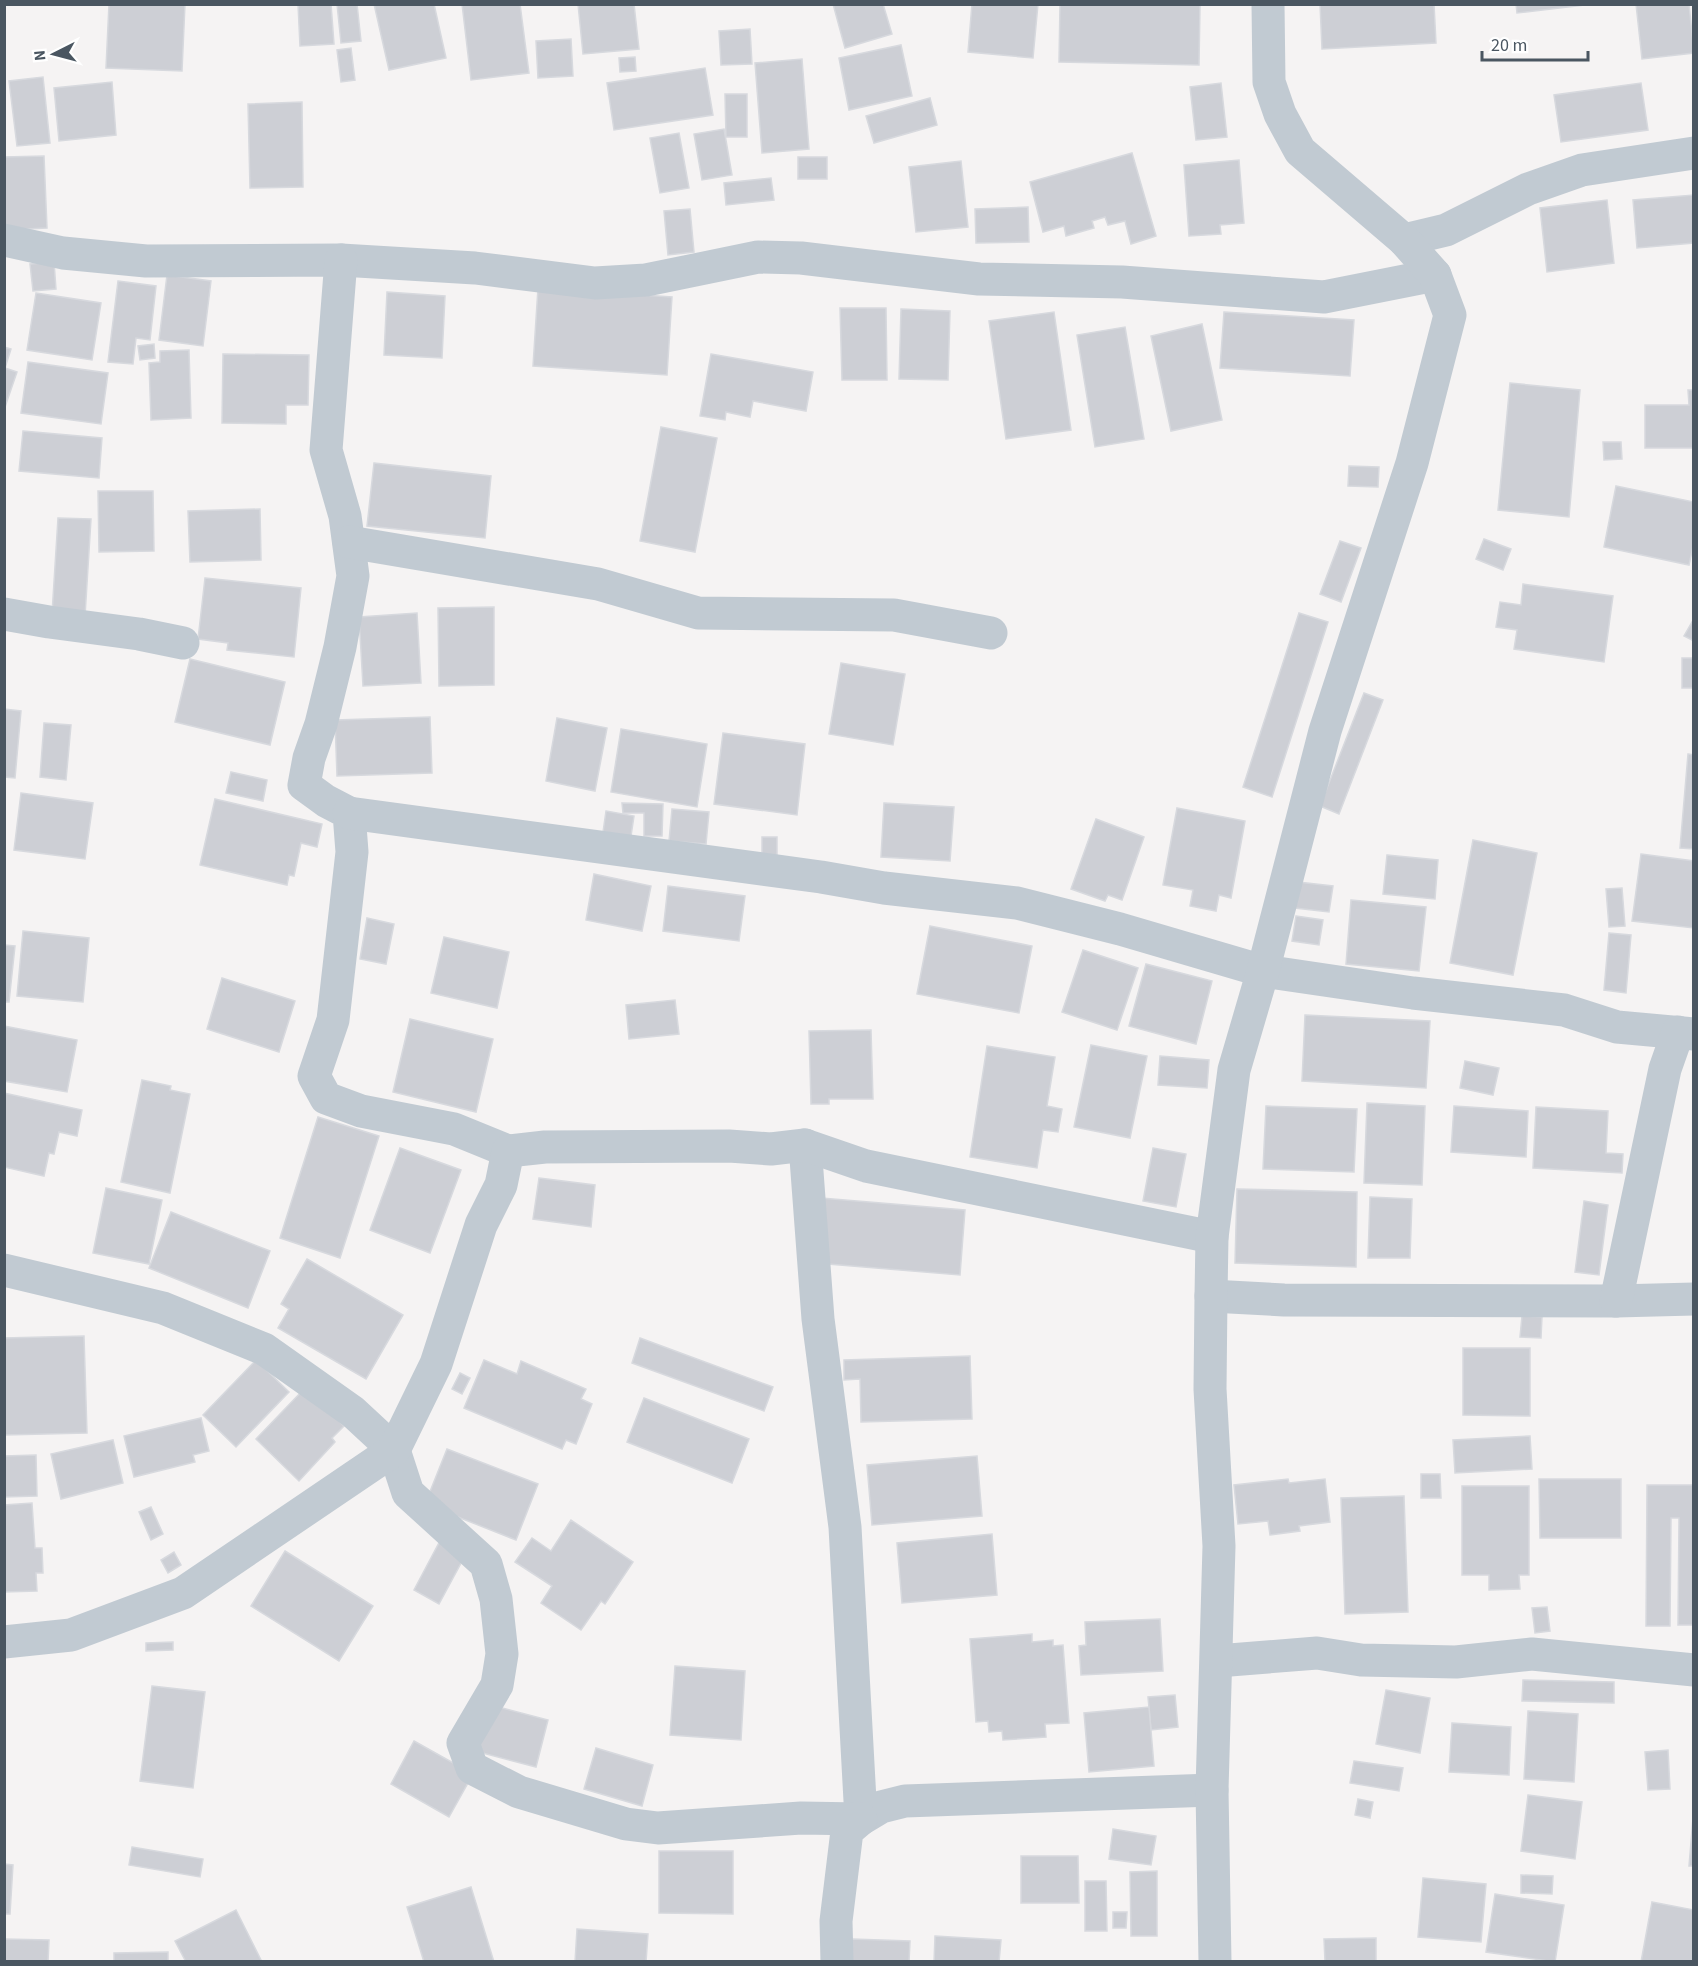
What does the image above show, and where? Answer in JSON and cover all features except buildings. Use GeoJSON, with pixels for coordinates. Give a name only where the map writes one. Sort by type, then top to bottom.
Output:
{"type":"FeatureCollection","features":[{"type":"Feature","properties":{"kind":"street"},"geometry":{"type":"LineString","coordinates":[[1215,1962],[1212,1790],[1219,1546],[1210,1389],[1212,1237],[1234,1070],[1263,971],[1325,731],[1412,463],[1450,315],[1435,275],[1404,240],[1300,151],[1280,114],[1269,82],[1268,4]]}},
{"type":"Feature","properties":{"kind":"street"},"geometry":{"type":"LineString","coordinates":[[1404,240],[1446,230],[1528,189],[1582,170],[1694,153]]}},
{"type":"Feature","properties":{"kind":"street"},"geometry":{"type":"LineString","coordinates":[[4,240],[63,253],[146,261],[341,260],[475,268],[595,283],[646,280],[758,257],[801,258],[979,279],[1122,282],[1324,297],[1435,275]]}},
{"type":"Feature","properties":{"kind":"street"},"geometry":{"type":"LineString","coordinates":[[341,260],[326,450],[345,516],[353,576],[340,647],[321,724],[309,758],[304,785],[326,801],[349,813],[821,876],[884,888],[1017,903],[1120,929],[1263,971],[1413,993],[1564,1010],[1617,1026],[1686,1033],[1665,1069],[1616,1301]]}},
{"type":"Feature","properties":{"kind":"street"},"geometry":{"type":"LineString","coordinates":[[349,542],[598,584],[698,613],[894,615],[991,633]]}},
{"type":"Feature","properties":{"kind":"street"},"geometry":{"type":"LineString","coordinates":[[4,614],[140,634],[183,643]]}},
{"type":"Feature","properties":{"kind":"street"},"geometry":{"type":"LineString","coordinates":[[349,813],[352,852],[333,1020],[314,1076],[326,1098],[361,1111],[454,1129],[508,1151],[545,1147],[729,1146],[771,1149],[805,1146],[866,1166],[1212,1237]]}},
{"type":"Feature","properties":{"kind":"street"},"geometry":{"type":"LineString","coordinates":[[805,1146],[818,1320],[845,1527],[861,1819]]}},
{"type":"Feature","properties":{"kind":"street"},"geometry":{"type":"LineString","coordinates":[[4,1642],[71,1635],[183,1593],[394,1450],[435,1364],[481,1225],[501,1185],[508,1151]]}},
{"type":"Feature","properties":{"kind":"street"},"geometry":{"type":"LineString","coordinates":[[4,1270],[163,1308],[264,1349],[353,1412],[394,1450],[408,1493],[486,1564],[496,1599],[502,1653],[497,1685],[463,1743],[472,1768],[519,1792],[626,1824],[658,1828],[801,1818],[861,1819]]}},
{"type":"Feature","properties":{"kind":"street"},"geometry":{"type":"LineString","coordinates":[[1211,1296],[1284,1300],[1616,1301],[1694,1299]]}},
{"type":"Feature","properties":{"kind":"street"},"geometry":{"type":"LineString","coordinates":[[1217,1661],[1317,1653],[1361,1660],[1456,1662],[1532,1653],[1694,1670]]}},
{"type":"Feature","properties":{"kind":"street"},"geometry":{"type":"LineString","coordinates":[[837,1962],[836,1921],[847,1831],[881,1807],[905,1801],[1212,1790]]}}]}
